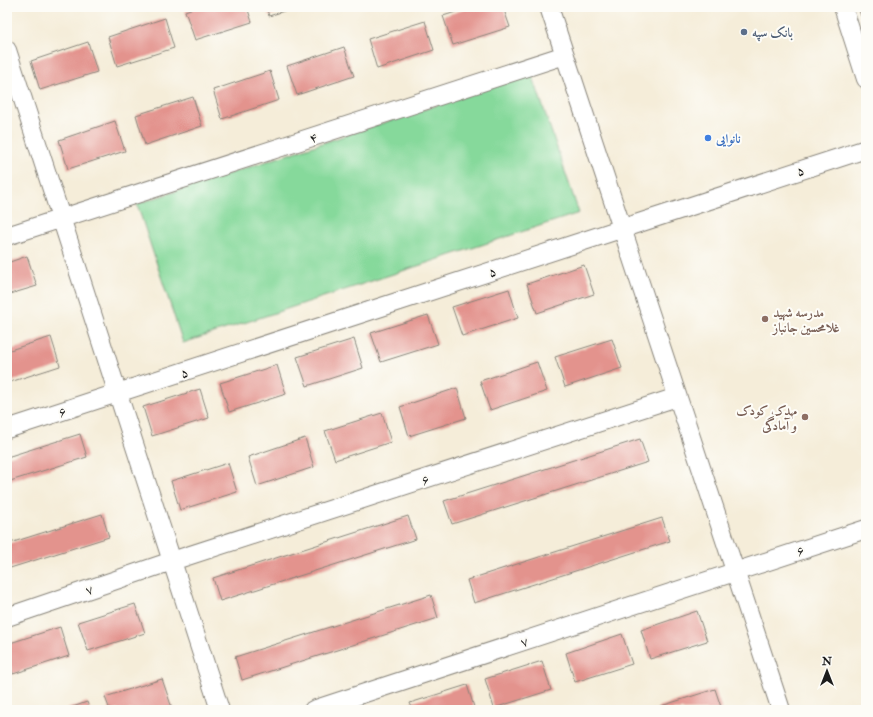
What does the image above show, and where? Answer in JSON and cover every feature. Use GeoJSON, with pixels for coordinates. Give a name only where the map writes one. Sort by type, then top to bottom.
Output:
{"type":"FeatureCollection","features":[{"type":"Feature","properties":{"kind":"street"},"geometry":{"type":"LineString","coordinates":[[549,7],[780,710]]}},
{"type":"Feature","properties":{"kind":"street"},"geometry":{"type":"LineString","coordinates":[[843,7],[866,78]]}},
{"type":"Feature","properties":{"kind":"street"},"geometry":{"type":"LineString","coordinates":[[7,50],[220,710]]}},
{"type":"Feature","properties":{"kind":"street","name":"۴"},"geometry":{"type":"LineString","coordinates":[[61,218],[565,55]]}},
{"type":"Feature","properties":{"kind":"street","name":"۵"},"geometry":{"type":"LineString","coordinates":[[118,393],[866,149]]}},
{"type":"Feature","properties":{"kind":"street"},"geometry":{"type":"LineString","coordinates":[[7,236],[61,218]]}},
{"type":"Feature","properties":{"kind":"street","name":"۶"},"geometry":{"type":"LineString","coordinates":[[7,429],[118,393]]}},
{"type":"Feature","properties":{"kind":"street","name":"۶"},"geometry":{"type":"LineString","coordinates":[[172,561],[677,397]]}},
{"type":"Feature","properties":{"kind":"street","name":"۶"},"geometry":{"type":"LineString","coordinates":[[735,572],[866,529]]}},
{"type":"Feature","properties":{"kind":"street","name":"۷"},"geometry":{"type":"LineString","coordinates":[[7,617],[172,561]]}},
{"type":"Feature","properties":{"kind":"street","name":"۷"},"geometry":{"type":"LineString","coordinates":[[313,710],[735,572]]}},
{"type":"Feature","properties":{"kind":"green space"},"geometry":{"type":"Polygon","coordinates":[[[532,74],[579,213],[183,343],[137,204],[532,74]]]}},
{"type":"Feature","properties":{"kind":"building"},"geometry":{"type":"Polygon","coordinates":[[[196,7],[247,7],[252,22],[195,40],[185,11],[196,7]]]}},
{"type":"Feature","properties":{"kind":"building"},"geometry":{"type":"Polygon","coordinates":[[[266,7],[296,7],[269,16],[266,7]]]}},
{"type":"Feature","properties":{"kind":"building"},"geometry":{"type":"Polygon","coordinates":[[[472,7],[503,7],[510,27],[453,45],[443,16],[472,7]]]}},
{"type":"Feature","properties":{"kind":"building"},"geometry":{"type":"Polygon","coordinates":[[[858,7],[866,7],[866,14],[861,16],[858,7]]]}},
{"type":"Feature","properties":{"kind":"building"},"geometry":{"type":"Polygon","coordinates":[[[165,18],[174,48],[117,66],[108,37],[165,18]]]}},
{"type":"Feature","properties":{"kind":"building"},"geometry":{"type":"Polygon","coordinates":[[[425,21],[434,50],[377,69],[368,39],[425,21]]]}},
{"type":"Feature","properties":{"kind":"building"},"geometry":{"type":"Polygon","coordinates":[[[88,42],[97,72],[40,90],[31,61],[88,42]]]}},
{"type":"Feature","properties":{"kind":"building"},"geometry":{"type":"Polygon","coordinates":[[[344,47],[354,76],[297,95],[287,66],[344,47]]]}},
{"type":"Feature","properties":{"kind":"building"},"geometry":{"type":"Polygon","coordinates":[[[270,71],[279,100],[222,119],[213,90],[270,71]]]}},
{"type":"Feature","properties":{"kind":"building"},"geometry":{"type":"Polygon","coordinates":[[[193,97],[202,126],[145,145],[136,115],[193,97]]]}},
{"type":"Feature","properties":{"kind":"building"},"geometry":{"type":"Polygon","coordinates":[[[115,121],[125,151],[68,169],[59,140],[115,121]]]}},
{"type":"Feature","properties":{"kind":"building"},"geometry":{"type":"Polygon","coordinates":[[[27,256],[37,286],[7,295],[7,263],[27,256]]]}},
{"type":"Feature","properties":{"kind":"building"},"geometry":{"type":"Polygon","coordinates":[[[584,265],[594,294],[537,313],[527,284],[584,265]]]}},
{"type":"Feature","properties":{"kind":"building"},"geometry":{"type":"Polygon","coordinates":[[[509,289],[518,318],[462,336],[452,307],[509,289]]]}},
{"type":"Feature","properties":{"kind":"building"},"geometry":{"type":"Polygon","coordinates":[[[428,315],[438,344],[381,362],[371,333],[428,315]]]}},
{"type":"Feature","properties":{"kind":"building"},"geometry":{"type":"Polygon","coordinates":[[[51,337],[60,366],[7,383],[7,351],[51,337]]]}},
{"type":"Feature","properties":{"kind":"building"},"geometry":{"type":"Polygon","coordinates":[[[354,339],[363,368],[307,386],[297,357],[354,339]]]}},
{"type":"Feature","properties":{"kind":"building"},"geometry":{"type":"Polygon","coordinates":[[[612,339],[622,368],[565,387],[555,357],[612,339]]]}},
{"type":"Feature","properties":{"kind":"building"},"geometry":{"type":"Polygon","coordinates":[[[537,362],[547,391],[490,410],[480,381],[537,362]]]}},
{"type":"Feature","properties":{"kind":"building"},"geometry":{"type":"Polygon","coordinates":[[[277,365],[286,394],[229,412],[220,383],[277,365]]]}},
{"type":"Feature","properties":{"kind":"building"},"geometry":{"type":"Polygon","coordinates":[[[457,388],[466,418],[409,436],[400,407],[457,388]]]}},
{"type":"Feature","properties":{"kind":"building"},"geometry":{"type":"Polygon","coordinates":[[[200,389],[209,418],[152,436],[143,407],[200,389]]]}},
{"type":"Feature","properties":{"kind":"building"},"geometry":{"type":"Polygon","coordinates":[[[382,413],[391,442],[335,460],[325,431],[382,413]]]}},
{"type":"Feature","properties":{"kind":"building"},"geometry":{"type":"Polygon","coordinates":[[[80,434],[87,457],[7,482],[7,457],[80,434]]]}},
{"type":"Feature","properties":{"kind":"building"},"geometry":{"type":"Polygon","coordinates":[[[305,438],[314,467],[257,486],[248,457],[305,438]]]}},
{"type":"Feature","properties":{"kind":"building"},"geometry":{"type":"Polygon","coordinates":[[[640,439],[648,462],[452,524],[444,501],[640,439]]]}},
{"type":"Feature","properties":{"kind":"building"},"geometry":{"type":"Polygon","coordinates":[[[228,463],[237,492],[180,510],[171,481],[228,463]]]}},
{"type":"Feature","properties":{"kind":"building"},"geometry":{"type":"Polygon","coordinates":[[[102,514],[109,537],[7,569],[7,544],[102,514]]]}},
{"type":"Feature","properties":{"kind":"building"},"geometry":{"type":"Polygon","coordinates":[[[408,516],[416,539],[220,601],[213,578],[408,516]]]}},
{"type":"Feature","properties":{"kind":"building"},"geometry":{"type":"Polygon","coordinates":[[[662,518],[670,541],[474,603],[467,580],[662,518]]]}},
{"type":"Feature","properties":{"kind":"building"},"geometry":{"type":"Polygon","coordinates":[[[431,595],[438,618],[242,680],[235,657],[431,595]]]}},
{"type":"Feature","properties":{"kind":"building"},"geometry":{"type":"Polygon","coordinates":[[[135,604],[145,633],[88,651],[78,622],[135,604]]]}},
{"type":"Feature","properties":{"kind":"building"},"geometry":{"type":"Polygon","coordinates":[[[697,611],[707,641],[650,659],[641,630],[697,611]]]}},
{"type":"Feature","properties":{"kind":"building"},"geometry":{"type":"Polygon","coordinates":[[[60,627],[69,656],[13,674],[7,657],[7,644],[60,627]]]}},
{"type":"Feature","properties":{"kind":"building"},"geometry":{"type":"Polygon","coordinates":[[[622,634],[632,664],[575,682],[566,653],[622,634]]]}},
{"type":"Feature","properties":{"kind":"building"},"geometry":{"type":"Polygon","coordinates":[[[542,661],[551,690],[494,708],[485,679],[542,661]]]}},
{"type":"Feature","properties":{"kind":"building"},"geometry":{"type":"Polygon","coordinates":[[[162,679],[172,708],[167,710],[110,710],[105,697],[162,679]]]}},
{"type":"Feature","properties":{"kind":"building"},"geometry":{"type":"Polygon","coordinates":[[[467,685],[475,710],[413,710],[410,703],[467,685]]]}},
{"type":"Feature","properties":{"kind":"building"},"geometry":{"type":"Polygon","coordinates":[[[715,689],[722,710],[659,710],[658,707],[715,689]]]}},
{"type":"Feature","properties":{"kind":"building"},"geometry":{"type":"Polygon","coordinates":[[[87,702],[90,710],[64,710],[87,702]]]}},
{"type":"Feature","properties":{"kind":"place","name":"بانک سپه"},"geometry":{"type":"Point","coordinates":[744,32]}},
{"type":"Feature","properties":{"kind":"place","name":"نانوایی"},"geometry":{"type":"Point","coordinates":[708,138]}},
{"type":"Feature","properties":{"kind":"place","name":"مدرسه شهید غلامحسین جانباز"},"geometry":{"type":"Point","coordinates":[765,319]}},
{"type":"Feature","properties":{"kind":"place","name":"مهدک کودک و آمادگی"},"geometry":{"type":"Point","coordinates":[805,417]}}]}
